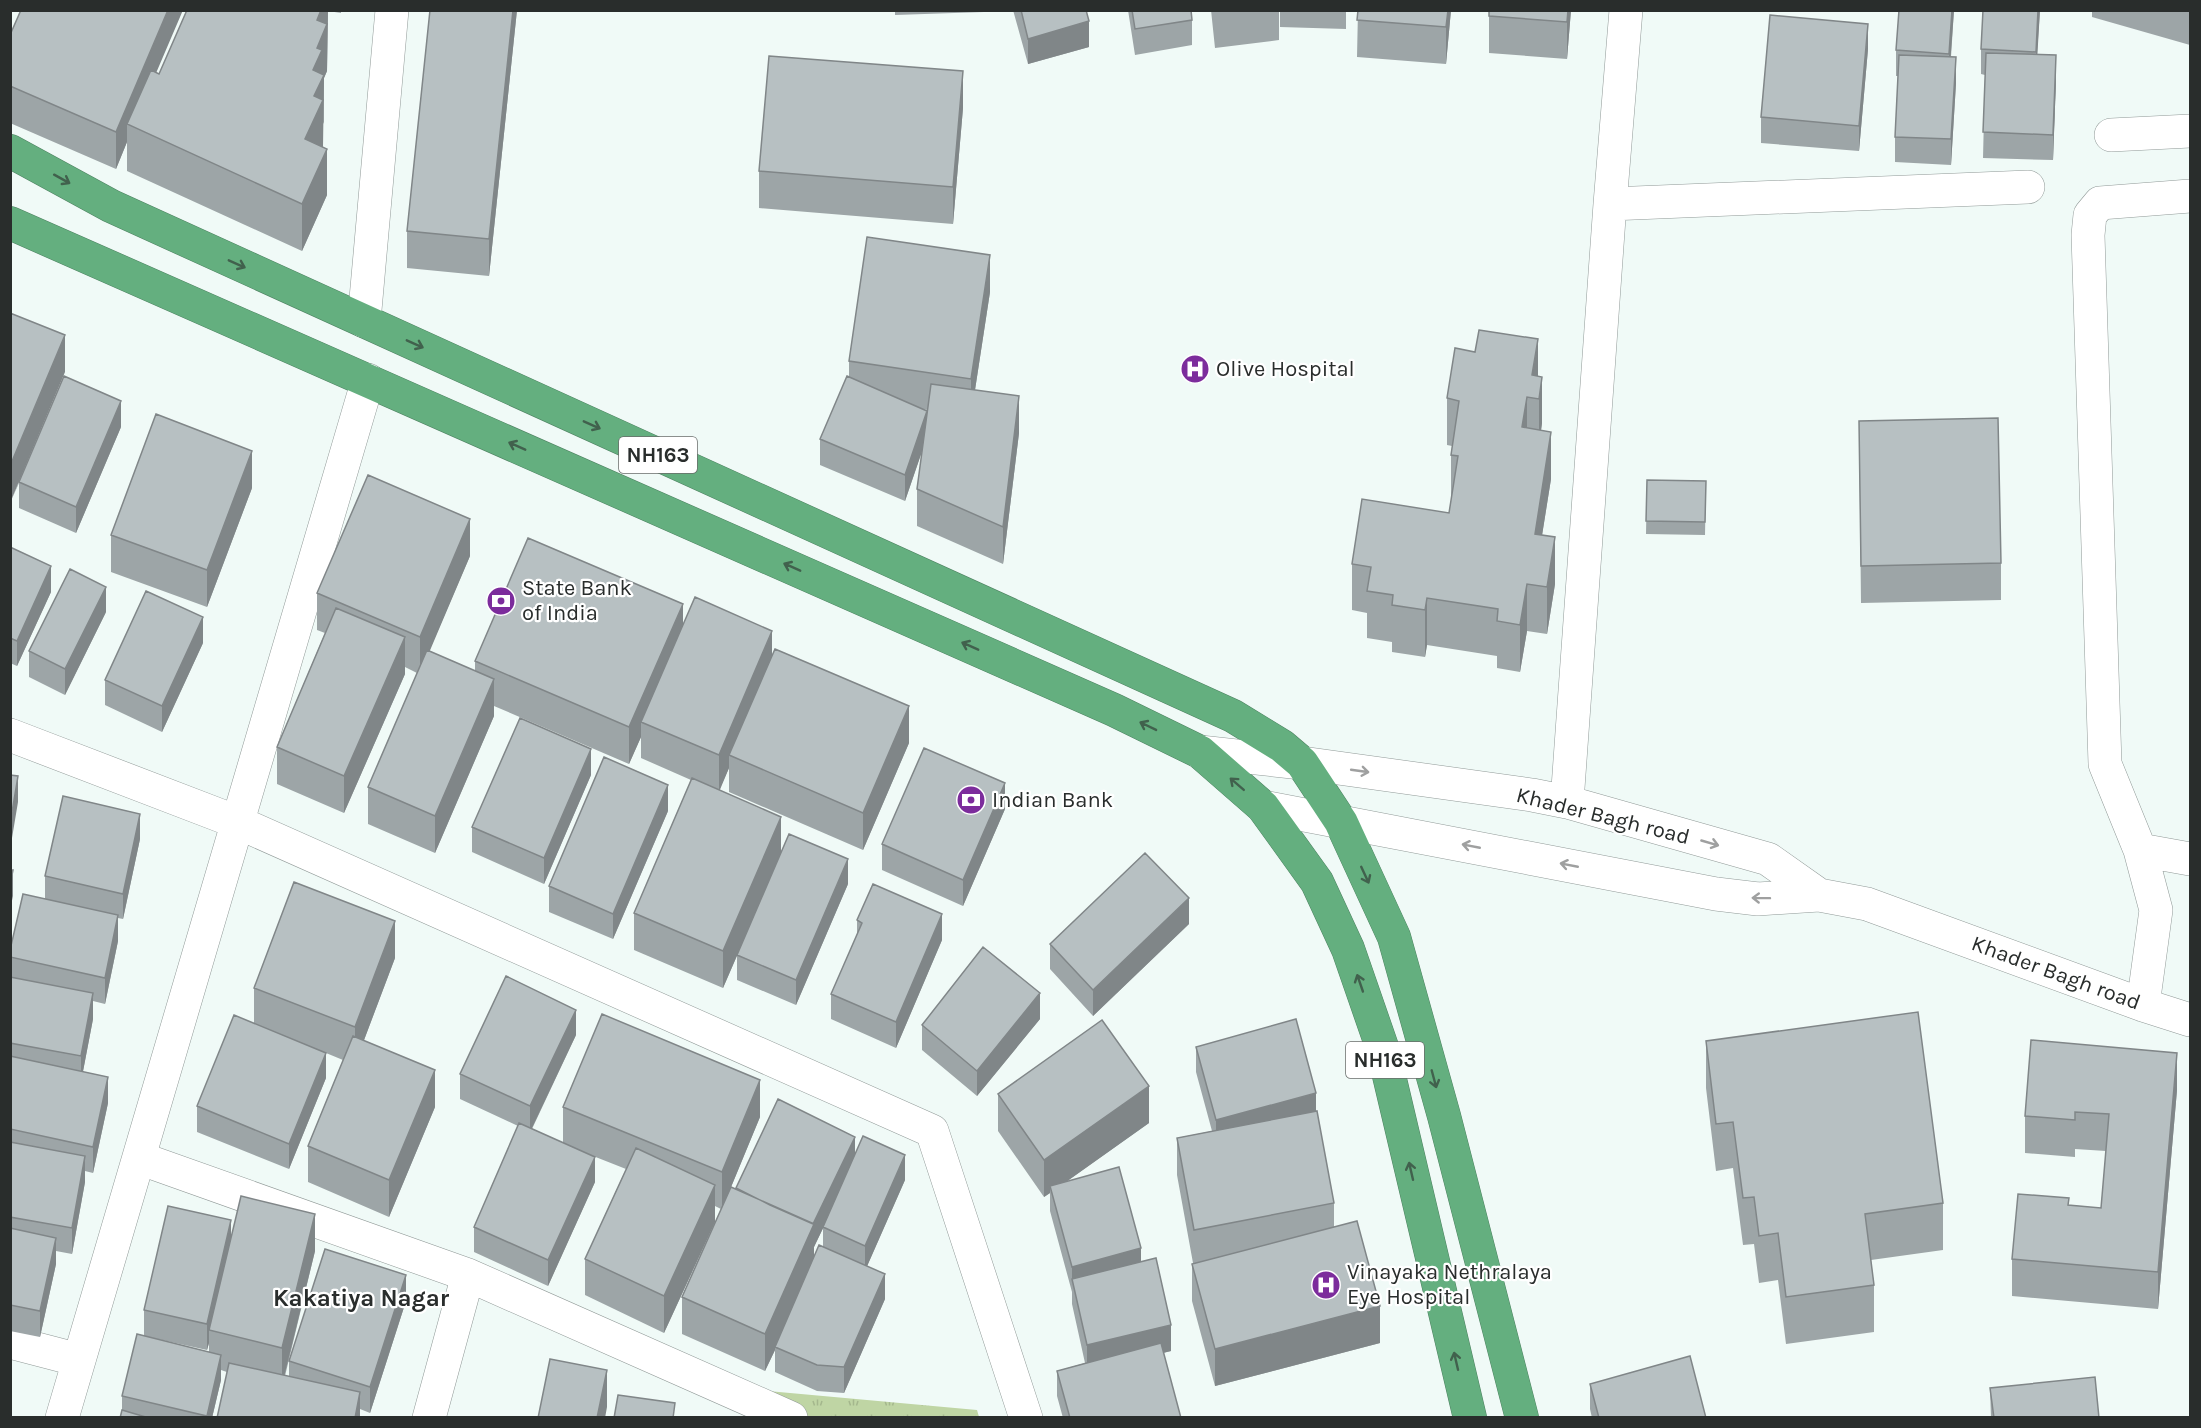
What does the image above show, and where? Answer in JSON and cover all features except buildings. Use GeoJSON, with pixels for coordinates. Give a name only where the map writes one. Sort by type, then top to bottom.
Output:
{"type":"FeatureCollection","features":[{"type":"Feature","properties":{"kind":"highway","name":"NH163"},"geometry":{"type":"LineString","coordinates":[[10,151],[111,206],[1233,716],[1282,746],[1302,763],[1341,822],[1394,938],[1444,1116],[1522,1418]]}},
{"type":"Feature","properties":{"kind":"highway","name":"NH163"},"geometry":{"type":"LineString","coordinates":[[10,223],[1114,710],[1200,752],[1263,807],[1317,882],[1348,949],[1383,1050],[1470,1418]]}},
{"type":"Feature","properties":{"kind":"street"},"geometry":{"type":"LineString","coordinates":[[364,321],[392,10]]}},
{"type":"Feature","properties":{"kind":"street"},"geometry":{"type":"LineString","coordinates":[[1567,802],[1626,10]]}},
{"type":"Feature","properties":{"kind":"street"},"geometry":{"type":"LineString","coordinates":[[2111,135],[2190,131]]}},
{"type":"Feature","properties":{"kind":"street"},"geometry":{"type":"LineString","coordinates":[[1610,204],[2028,187]]}},
{"type":"Feature","properties":{"kind":"street"},"geometry":{"type":"LineString","coordinates":[[2143,1005],[2156,910],[2140,850],[2105,764],[2088,235],[2090,215],[2100,203],[2190,196]]}},
{"type":"Feature","properties":{"kind":"street"},"geometry":{"type":"LineString","coordinates":[[62,1418],[368,380]]}},
{"type":"Feature","properties":{"kind":"street"},"geometry":{"type":"LineString","coordinates":[[10,735],[237,822],[932,1131],[1026,1418]]}},
{"type":"Feature","properties":{"kind":"street","name":"Khader Bagh road"},"geometry":{"type":"LineString","coordinates":[[1200,752],[1302,763],[1532,795],[1567,802],[1768,859],[1819,895]]}},
{"type":"Feature","properties":{"kind":"street","name":"Khader Bagh road"},"geometry":{"type":"LineString","coordinates":[[1263,807],[1716,894],[1758,899],[1819,895],[1867,904],[2190,1020]]}},
{"type":"Feature","properties":{"kind":"street"},"geometry":{"type":"LineString","coordinates":[[2140,850],[2190,860]]}},
{"type":"Feature","properties":{"kind":"street"},"geometry":{"type":"LineString","coordinates":[[139,1158],[468,1275],[791,1418]]}},
{"type":"Feature","properties":{"kind":"street"},"geometry":{"type":"LineString","coordinates":[[429,1418],[468,1275]]}},
{"type":"Feature","properties":{"kind":"street"},"geometry":{"type":"LineString","coordinates":[[10,1342],[79,1360]]}},
{"type":"Feature","properties":{"kind":"green space"},"geometry":{"type":"Polygon","coordinates":[[[768,1391],[977,1410],[979,1417],[763,1418],[768,1391]]]}},
{"type":"Feature","properties":{"kind":"place","name":"Olive Hospital"},"geometry":{"type":"Point","coordinates":[1195,369]}},
{"type":"Feature","properties":{"kind":"place","name":"State Bank of India"},"geometry":{"type":"Point","coordinates":[501,601]}},
{"type":"Feature","properties":{"kind":"place","name":"Indian Bank"},"geometry":{"type":"Point","coordinates":[971,800]}},
{"type":"Feature","properties":{"kind":"place","name":"Vinayaka Nethralaya Eye Hospital"},"geometry":{"type":"Point","coordinates":[1326,1285]}},
{"type":"Feature","properties":{"kind":"district","name":"Kakatiya Nagar"},"geometry":{"type":"Point","coordinates":[361,1298]}}]}
